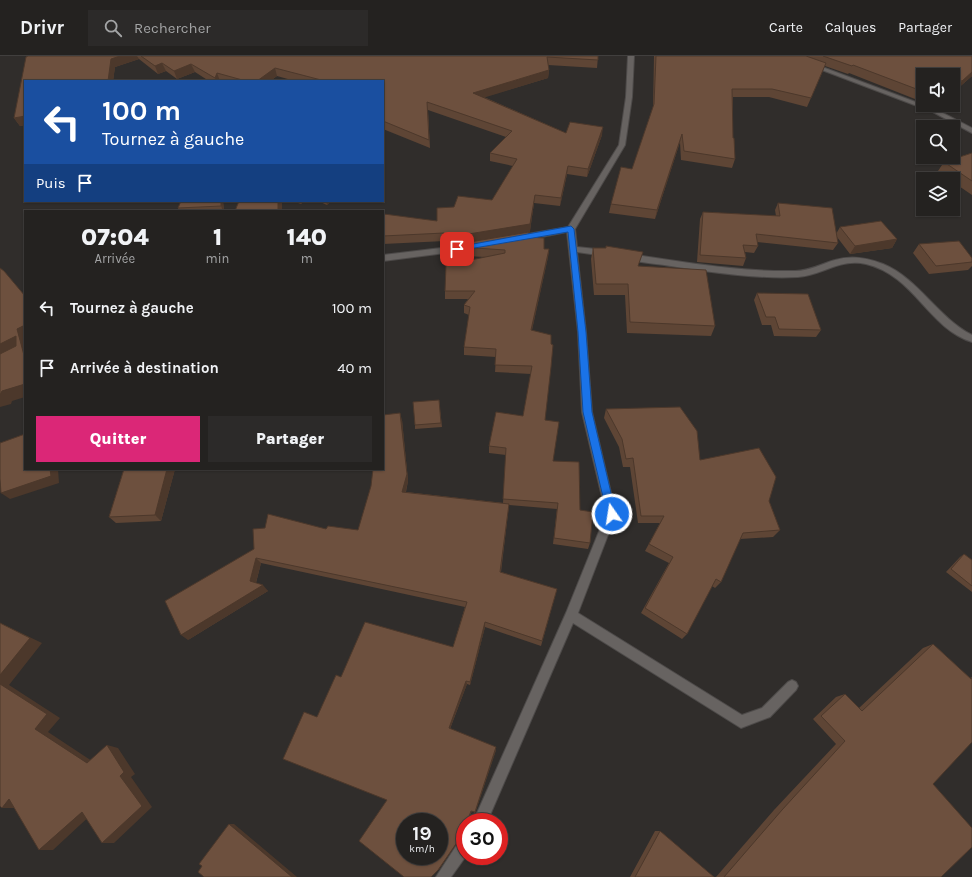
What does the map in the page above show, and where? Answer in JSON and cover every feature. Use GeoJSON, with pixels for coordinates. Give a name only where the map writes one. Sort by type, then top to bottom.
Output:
{"type":"FeatureCollection","features":[{"type":"Feature","properties":{"kind":"street"},"geometry":{"type":"LineString","coordinates":[[484,813],[571,616],[612,514],[588,412],[582,332],[571,229],[622,146],[630,97],[631,56]]}},
{"type":"Feature","properties":{"kind":"street"},"geometry":{"type":"LineString","coordinates":[[788,56],[935,111],[972,131]]}},
{"type":"Feature","properties":{"kind":"street"},"geometry":{"type":"LineString","coordinates":[[509,240],[571,229]]}},
{"type":"Feature","properties":{"kind":"street"},"geometry":{"type":"LineString","coordinates":[[384,258],[463,248]]}},
{"type":"Feature","properties":{"kind":"street"},"geometry":{"type":"LineString","coordinates":[[573,249],[747,274],[797,274],[823,269],[840,261],[866,261],[882,266],[897,275],[949,324],[972,339]]}},
{"type":"Feature","properties":{"kind":"street"},"geometry":{"type":"LineString","coordinates":[[571,616],[741,722],[766,713],[792,686]]}},
{"type":"Feature","properties":{"kind":"street"},"geometry":{"type":"LineString","coordinates":[[443,877],[456,858]]}},
{"type":"Feature","properties":{"kind":"building"},"geometry":{"type":"Polygon","coordinates":[[[120,56],[111,59],[108,80],[24,80],[24,116],[14,118],[26,57],[120,56]]]}},
{"type":"Feature","properties":{"kind":"building"},"geometry":{"type":"Polygon","coordinates":[[[141,56],[598,56],[598,60],[547,57],[549,70],[473,93],[566,133],[570,122],[603,127],[588,169],[568,166],[561,198],[535,195],[530,224],[444,238],[444,233],[384,236],[384,214],[437,221],[437,208],[454,207],[458,196],[492,200],[517,159],[490,153],[512,131],[427,102],[429,140],[384,121],[384,80],[321,80],[275,68],[258,80],[242,80],[217,73],[215,78],[191,64],[174,71],[162,63],[155,66],[141,56]]]}},
{"type":"Feature","properties":{"kind":"building"},"geometry":{"type":"Polygon","coordinates":[[[656,56],[806,56],[826,63],[811,98],[772,89],[732,89],[735,159],[684,151],[682,134],[657,210],[611,204],[621,167],[632,169],[654,104],[656,56]]]}},
{"type":"Feature","properties":{"kind":"building"},"geometry":{"type":"Polygon","coordinates":[[[823,56],[972,56],[972,72],[962,81],[960,80],[960,68],[916,68],[916,89],[853,65],[852,66],[823,56]]]}},
{"type":"Feature","properties":{"kind":"building"},"geometry":{"type":"Polygon","coordinates":[[[972,153],[972,181],[947,164],[960,164],[960,157],[972,153]]]}},
{"type":"Feature","properties":{"kind":"building"},"geometry":{"type":"Polygon","coordinates":[[[181,202],[221,202],[221,206],[178,208],[181,202]]]}},
{"type":"Feature","properties":{"kind":"building"},"geometry":{"type":"Polygon","coordinates":[[[239,202],[278,202],[278,210],[235,210],[239,202]]]}},
{"type":"Feature","properties":{"kind":"building"},"geometry":{"type":"Polygon","coordinates":[[[778,203],[832,208],[838,243],[756,234],[758,246],[743,245],[746,258],[700,255],[703,212],[780,216],[778,203]]]}},
{"type":"Feature","properties":{"kind":"building"},"geometry":{"type":"Polygon","coordinates":[[[881,221],[897,239],[855,246],[840,227],[881,221]]]}},
{"type":"Feature","properties":{"kind":"building"},"geometry":{"type":"Polygon","coordinates":[[[529,232],[528,237],[544,238],[544,249],[549,249],[531,330],[551,335],[551,344],[553,345],[545,420],[559,422],[553,461],[579,462],[580,510],[593,512],[590,543],[554,538],[558,503],[503,499],[506,448],[489,446],[496,412],[523,416],[532,366],[495,365],[496,349],[464,347],[470,307],[464,305],[475,291],[445,291],[446,265],[505,253],[505,250],[446,246],[529,232]]]}},
{"type":"Feature","properties":{"kind":"building"},"geometry":{"type":"Polygon","coordinates":[[[959,241],[972,258],[972,262],[936,266],[919,244],[959,241]]]}},
{"type":"Feature","properties":{"kind":"building"},"geometry":{"type":"Polygon","coordinates":[[[606,246],[643,252],[638,266],[706,270],[715,326],[630,322],[628,284],[596,284],[593,248],[606,248],[606,246]]]}},
{"type":"Feature","properties":{"kind":"building"},"geometry":{"type":"Polygon","coordinates":[[[0,268],[24,295],[24,326],[17,329],[24,355],[24,384],[2,391],[0,395],[0,354],[16,346],[16,336],[0,344],[0,268]]]}},
{"type":"Feature","properties":{"kind":"building"},"geometry":{"type":"Polygon","coordinates":[[[757,293],[808,294],[821,330],[779,329],[775,317],[766,317],[757,293]]]}},
{"type":"Feature","properties":{"kind":"building"},"geometry":{"type":"Polygon","coordinates":[[[439,400],[441,423],[415,425],[413,402],[439,400]]]}},
{"type":"Feature","properties":{"kind":"building"},"geometry":{"type":"Polygon","coordinates":[[[680,407],[697,431],[700,460],[759,448],[776,477],[769,501],[780,530],[743,533],[721,582],[716,579],[687,634],[645,608],[673,557],[649,544],[664,516],[641,516],[633,458],[626,459],[622,439],[606,409],[680,407]]]}},
{"type":"Feature","properties":{"kind":"building"},"geometry":{"type":"Polygon","coordinates":[[[400,413],[407,474],[402,492],[509,504],[500,572],[557,589],[542,641],[485,622],[470,682],[466,681],[449,728],[496,747],[475,812],[471,811],[470,813],[456,813],[456,844],[448,855],[448,813],[396,813],[396,865],[441,865],[431,877],[404,877],[359,841],[387,800],[283,759],[304,712],[317,717],[336,675],[341,677],[365,622],[453,647],[467,602],[256,558],[250,581],[263,585],[181,635],[165,601],[254,549],[253,529],[265,528],[268,514],[326,529],[328,526],[358,530],[371,486],[373,470],[384,470],[384,415],[400,413]]]}},
{"type":"Feature","properties":{"kind":"building"},"geometry":{"type":"Polygon","coordinates":[[[24,434],[24,470],[50,470],[51,476],[1,493],[0,443],[24,434]]]}},
{"type":"Feature","properties":{"kind":"building"},"geometry":{"type":"Polygon","coordinates":[[[124,470],[167,470],[155,515],[109,517],[124,470]]]}},
{"type":"Feature","properties":{"kind":"building"},"geometry":{"type":"Polygon","coordinates":[[[964,554],[972,560],[972,586],[951,569],[964,554]]]}},
{"type":"Feature","properties":{"kind":"building"},"geometry":{"type":"Polygon","coordinates":[[[0,623],[30,638],[0,675],[0,623]]]}},
{"type":"Feature","properties":{"kind":"building"},"geometry":{"type":"Polygon","coordinates":[[[933,644],[971,679],[972,678],[972,742],[933,784],[972,828],[972,847],[941,877],[724,877],[782,810],[845,741],[821,716],[845,694],[862,711],[933,644]]]}},
{"type":"Feature","properties":{"kind":"building"},"geometry":{"type":"Polygon","coordinates":[[[0,684],[47,714],[35,729],[87,763],[107,745],[124,772],[120,776],[142,806],[102,843],[82,812],[39,850],[9,799],[2,808],[0,806],[0,684]]]}},
{"type":"Feature","properties":{"kind":"building"},"geometry":{"type":"Polygon","coordinates":[[[229,824],[292,877],[204,877],[198,872],[202,866],[199,864],[229,824]]]}},
{"type":"Feature","properties":{"kind":"building"},"geometry":{"type":"Polygon","coordinates":[[[660,831],[714,877],[635,877],[660,831]]]}},
{"type":"Feature","properties":{"kind":"route"},"geometry":{"type":"LineString","coordinates":[[457,249],[571,229],[582,332],[588,412],[612,514]]}}]}
